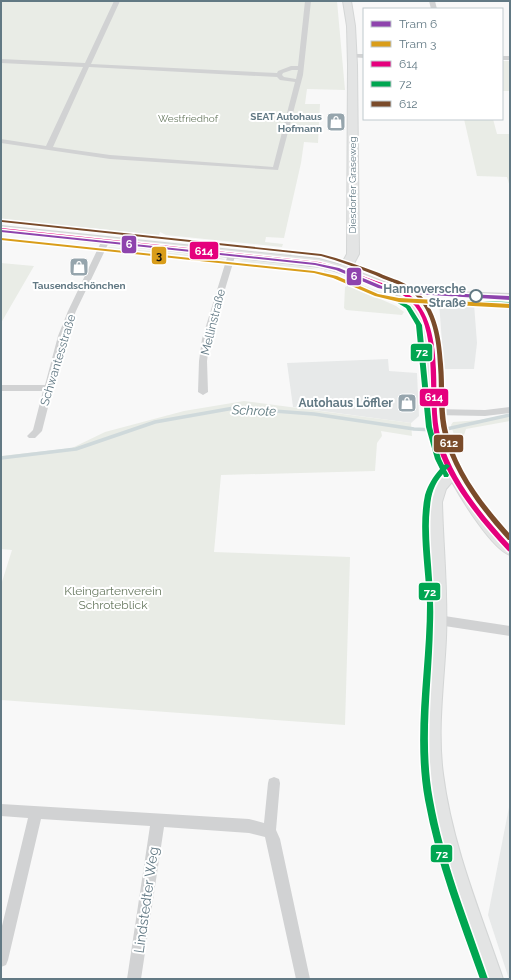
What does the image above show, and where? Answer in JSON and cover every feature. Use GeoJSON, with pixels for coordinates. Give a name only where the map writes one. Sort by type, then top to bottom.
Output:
{"type":"FeatureCollection","features":[{"type":"Feature","properties":{"kind":"main road","name":"Diesdorfer Graseweg"},"geometry":{"type":"LineString","coordinates":[[344,270],[350,262],[353,254],[351,188],[352,56],[348,1]]}},
{"type":"Feature","properties":{"kind":"main road"},"geometry":{"type":"LineString","coordinates":[[1,230],[319,263],[344,270],[404,294],[416,304],[426,321],[432,364],[436,424],[443,454],[493,530],[510,549]]}},
{"type":"Feature","properties":{"kind":"main road"},"geometry":{"type":"LineString","coordinates":[[453,471],[442,482],[434,499],[438,620],[432,741],[435,785],[442,819],[456,871],[492,979]]}},
{"type":"Feature","properties":{"kind":"street"},"geometry":{"type":"LineString","coordinates":[[49,147],[117,1]]}},
{"type":"Feature","properties":{"kind":"street"},"geometry":{"type":"LineString","coordinates":[[1,141],[110,157],[276,169],[298,81],[308,1]]}},
{"type":"Feature","properties":{"kind":"street"},"geometry":{"type":"LineString","coordinates":[[352,56],[363,56]]}},
{"type":"Feature","properties":{"kind":"street"},"geometry":{"type":"LineString","coordinates":[[1,61],[279,75],[282,79],[298,81]]}},
{"type":"Feature","properties":{"kind":"street"},"geometry":{"type":"LineString","coordinates":[[279,75],[280,72],[291,68],[300,68]]}},
{"type":"Feature","properties":{"kind":"street","name":"Schwantesstraße"},"geometry":{"type":"LineString","coordinates":[[32,436],[37,431],[62,336],[72,311],[106,240]]}},
{"type":"Feature","properties":{"kind":"street","name":"Mellinstraße"},"geometry":{"type":"LineString","coordinates":[[203,392],[203,360],[206,339],[232,254]]}},
{"type":"Feature","properties":{"kind":"street"},"geometry":{"type":"LineString","coordinates":[[396,290],[510,296]]}},
{"type":"Feature","properties":{"kind":"street"},"geometry":{"type":"LineString","coordinates":[[1,388],[48,388]]}},
{"type":"Feature","properties":{"kind":"street"},"geometry":{"type":"LineString","coordinates":[[436,424],[485,413],[510,410]]}},
{"type":"Feature","properties":{"kind":"street"},"geometry":{"type":"LineString","coordinates":[[438,620],[510,631]]}},
{"type":"Feature","properties":{"kind":"street"},"geometry":{"type":"LineString","coordinates":[[269,831],[272,824],[274,783]]}},
{"type":"Feature","properties":{"kind":"street"},"geometry":{"type":"LineString","coordinates":[[1,810],[254,827],[269,831],[273,839],[303,979]]}},
{"type":"Feature","properties":{"kind":"street"},"geometry":{"type":"LineString","coordinates":[[1,960],[36,813]]}},
{"type":"Feature","properties":{"kind":"street","name":"Lindstedter Weg"},"geometry":{"type":"LineString","coordinates":[[134,979],[158,820]]}},
{"type":"Feature","properties":{"kind":"shaded area"},"geometry":{"type":"Polygon","coordinates":[[[439,302],[474,304],[477,343],[474,369],[444,369],[439,302]]]}},
{"type":"Feature","properties":{"kind":"shaded area"},"geometry":{"type":"Polygon","coordinates":[[[388,359],[389,371],[417,373],[419,416],[411,423],[293,407],[287,363],[388,359]]]}},
{"type":"Feature","properties":{"kind":"shaded area"},"geometry":{"type":"Polygon","coordinates":[[[510,802],[510,979],[509,979],[488,915],[510,802]]]}},
{"type":"Feature","properties":{"kind":"green space","name":"Westfriedhof"},"geometry":{"type":"Polygon","coordinates":[[[1,1],[337,1],[345,90],[307,89],[305,104],[320,104],[318,143],[304,142],[301,163],[284,238],[266,237],[265,242],[283,244],[282,247],[166,235],[160,232],[159,235],[1,219],[1,1]]]}},
{"type":"Feature","properties":{"kind":"green space"},"geometry":{"type":"Polygon","coordinates":[[[503,61],[510,61],[510,91],[503,91],[503,61]]]}},
{"type":"Feature","properties":{"kind":"green space"},"geometry":{"type":"Polygon","coordinates":[[[464,120],[493,120],[497,134],[510,134],[510,187],[507,177],[477,176],[464,120]]]}},
{"type":"Feature","properties":{"kind":"green space"},"geometry":{"type":"Polygon","coordinates":[[[1,221],[107,232],[106,234],[1,223],[1,221]]]}},
{"type":"Feature","properties":{"kind":"green space"},"geometry":{"type":"Polygon","coordinates":[[[161,237],[232,244],[231,247],[160,239],[161,237]]]}},
{"type":"Feature","properties":{"kind":"green space"},"geometry":{"type":"Polygon","coordinates":[[[236,244],[293,250],[291,255],[235,247],[236,244]]]}},
{"type":"Feature","properties":{"kind":"green space"},"geometry":{"type":"Polygon","coordinates":[[[110,247],[221,258],[226,260],[106,248],[110,247]]]}},
{"type":"Feature","properties":{"kind":"green space"},"geometry":{"type":"Polygon","coordinates":[[[246,260],[316,269],[310,270],[237,261],[246,260]]]}},
{"type":"Feature","properties":{"kind":"green space"},"geometry":{"type":"Polygon","coordinates":[[[1,263],[34,266],[1,323],[1,263]]]}},
{"type":"Feature","properties":{"kind":"green space"},"geometry":{"type":"Polygon","coordinates":[[[324,270],[385,294],[409,308],[324,272],[324,270]]]}},
{"type":"Feature","properties":{"kind":"green space"},"geometry":{"type":"Polygon","coordinates":[[[349,285],[396,306],[404,312],[402,315],[346,310],[344,308],[345,287],[349,285]]]}},
{"type":"Feature","properties":{"kind":"green space","name":"Kleingartenverein Schroteblick"},"geometry":{"type":"Polygon","coordinates":[[[244,401],[411,423],[412,436],[381,431],[382,436],[377,443],[375,471],[221,475],[214,552],[350,557],[345,725],[1,700],[1,585],[12,550],[1,549],[1,456],[72,448],[105,432],[184,411],[244,401]]]}},
{"type":"Feature","properties":{"kind":"green space"},"geometry":{"type":"Polygon","coordinates":[[[510,414],[510,421],[466,429],[464,435],[454,435],[451,425],[453,422],[480,420],[510,414]]]}},
{"type":"Feature","properties":{"kind":"waterway","name":"Schrote"},"geometry":{"type":"LineString","coordinates":[[1,458],[76,449],[155,422],[234,408],[314,414],[414,429],[434,430]]}},
{"type":"Feature","properties":{"kind":"waterway","name":"Schrote"},"geometry":{"type":"LineString","coordinates":[[442,430],[510,415]]}},
{"type":"Feature","properties":{"kind":"tram line","name":"6"},"geometry":{"type":"LineString","coordinates":[[1,231],[315,264],[337,269],[380,287],[400,292],[510,298]]}},
{"type":"Feature","properties":{"kind":"tram line","name":"3"},"geometry":{"type":"LineString","coordinates":[[1,239],[314,272],[335,277],[377,295],[399,300],[510,306]]}},
{"type":"Feature","properties":{"kind":"transit line","name":"612"},"geometry":{"type":"LineString","coordinates":[[2,221],[321,255],[357,266],[409,288],[425,303],[430,312],[437,333],[441,366],[444,427],[450,448],[472,490],[491,516],[510,538]]}},
{"type":"Feature","properties":{"kind":"transit line","name":"614"},"geometry":{"type":"LineString","coordinates":[[1,229],[319,263],[349,272],[405,294],[418,306],[426,322],[431,340],[435,421],[438,438],[443,453],[467,497],[488,525],[510,549]]}},
{"type":"Feature","properties":{"kind":"transit line","name":"72"},"geometry":{"type":"LineString","coordinates":[[393,298],[408,307],[419,325],[429,427],[438,459],[446,475]]}},
{"type":"Feature","properties":{"kind":"transit line","name":"72"},"geometry":{"type":"LineString","coordinates":[[396,299],[510,304]]}},
{"type":"Feature","properties":{"kind":"transit line","name":"72"},"geometry":{"type":"LineString","coordinates":[[447,466],[432,484],[428,495],[426,542],[430,591],[430,625],[423,731],[425,773],[434,826],[441,852],[457,903],[484,979]]}},
{"type":"Feature","properties":{"kind":"place","name":"SEAT Autohaus Hofmann"},"geometry":{"type":"Point","coordinates":[336,122]}},
{"type":"Feature","properties":{"kind":"place","name":"Tausendschönchen"},"geometry":{"type":"Point","coordinates":[79,267]}},
{"type":"Feature","properties":{"kind":"place","name":"Hannoversche Straße"},"geometry":{"type":"Point","coordinates":[476,296]}},
{"type":"Feature","properties":{"kind":"place","name":"Autohaus Löffler"},"geometry":{"type":"Point","coordinates":[407,403]}}]}
